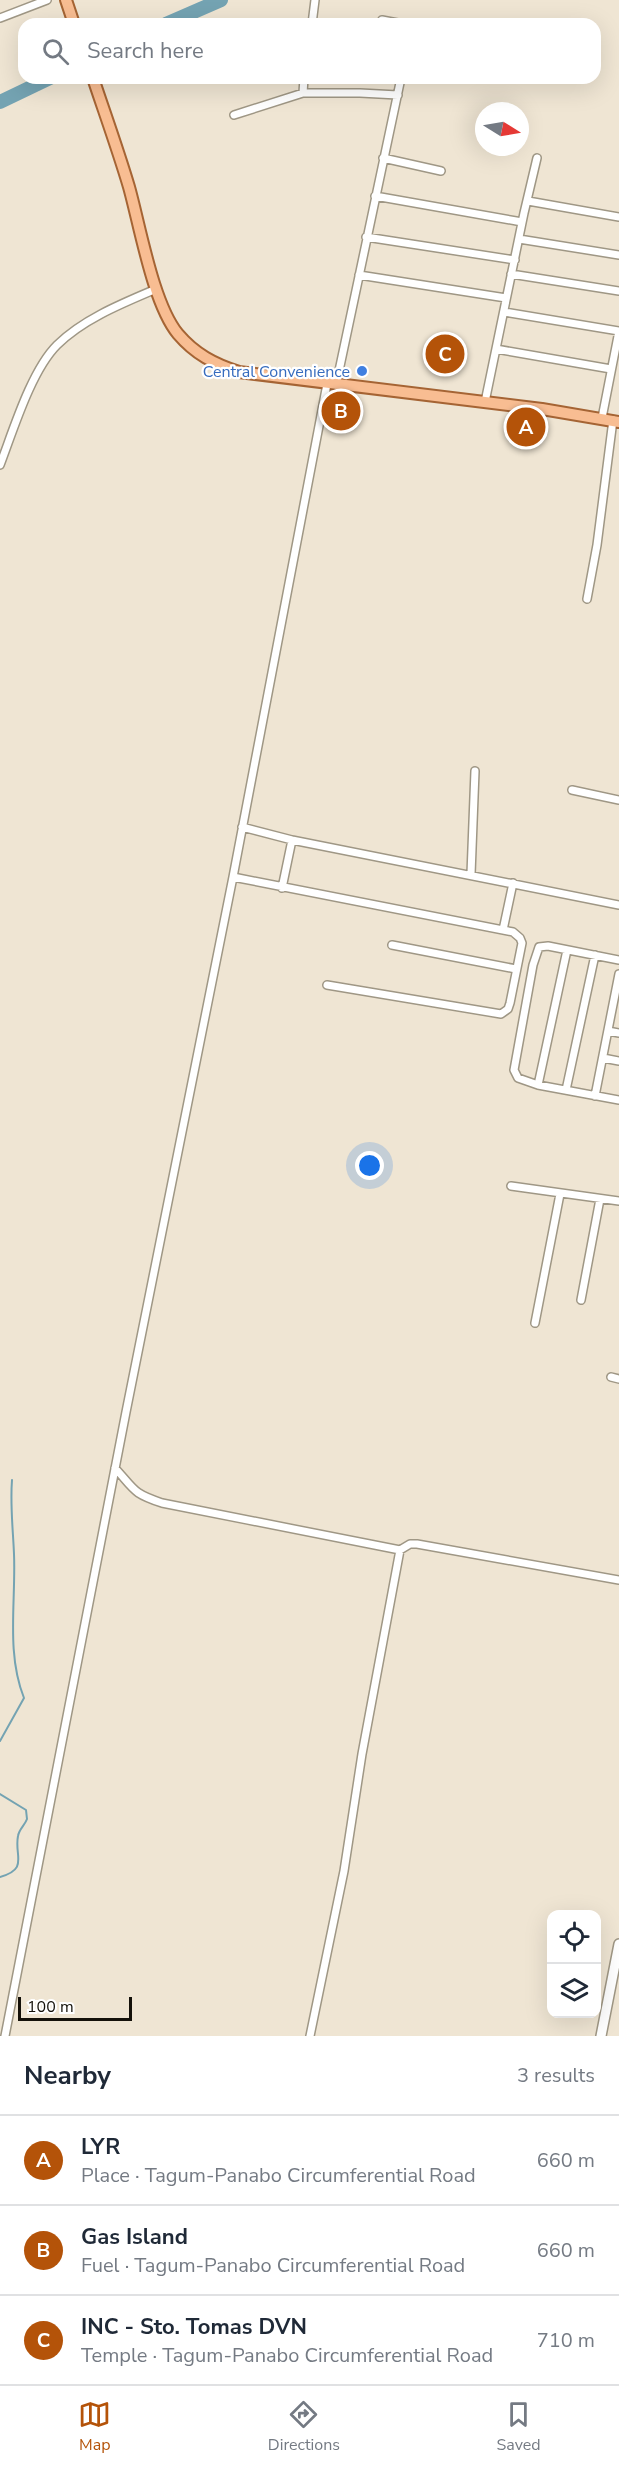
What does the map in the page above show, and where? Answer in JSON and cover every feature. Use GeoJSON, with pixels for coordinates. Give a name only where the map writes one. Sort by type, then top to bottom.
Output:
{"type":"FeatureCollection","features":[{"type":"Feature","properties":{"kind":"main road"},"geometry":{"type":"LineString","coordinates":[[66,0],[72,18]]}},
{"type":"Feature","properties":{"kind":"main road"},"geometry":{"type":"LineString","coordinates":[[95,84],[128,185],[163,309],[177,333],[196,352],[213,363],[238,372],[611,420]]}},
{"type":"Feature","properties":{"kind":"main road"},"geometry":{"type":"LineString","coordinates":[[601,2036],[619,1944]]}},
{"type":"Feature","properties":{"kind":"street"},"geometry":{"type":"LineString","coordinates":[[0,18],[47,0]]}},
{"type":"Feature","properties":{"kind":"street"},"geometry":{"type":"LineString","coordinates":[[313,18],[315,0]]}},
{"type":"Feature","properties":{"kind":"street"},"geometry":{"type":"LineString","coordinates":[[303,93],[304,84]]}},
{"type":"Feature","properties":{"kind":"street"},"geometry":{"type":"LineString","coordinates":[[5,2036],[115,1468],[331,384],[359,275],[400,84]]}},
{"type":"Feature","properties":{"kind":"street"},"geometry":{"type":"LineString","coordinates":[[234,115],[303,93],[398,95]]}},
{"type":"Feature","properties":{"kind":"street"},"geometry":{"type":"LineString","coordinates":[[383,158],[441,171]]}},
{"type":"Feature","properties":{"kind":"street"},"geometry":{"type":"LineString","coordinates":[[485,402],[537,158]]}},
{"type":"Feature","properties":{"kind":"street"},"geometry":{"type":"LineString","coordinates":[[375,196],[522,222]]}},
{"type":"Feature","properties":{"kind":"street"},"geometry":{"type":"LineString","coordinates":[[528,201],[619,217]]}},
{"type":"Feature","properties":{"kind":"street"},"geometry":{"type":"LineString","coordinates":[[366,237],[515,260]]}},
{"type":"Feature","properties":{"kind":"street"},"geometry":{"type":"LineString","coordinates":[[519,239],[619,255]]}},
{"type":"Feature","properties":{"kind":"street"},"geometry":{"type":"LineString","coordinates":[[511,274],[619,291]]}},
{"type":"Feature","properties":{"kind":"street"},"geometry":{"type":"LineString","coordinates":[[359,275],[506,298]]}},
{"type":"Feature","properties":{"kind":"street"},"geometry":{"type":"LineString","coordinates":[[0,465],[29,393],[55,347],[68,335],[93,320],[156,288]]}},
{"type":"Feature","properties":{"kind":"street"},"geometry":{"type":"LineString","coordinates":[[504,312],[619,331],[611,369],[611,420],[597,546],[586,599]]}},
{"type":"Feature","properties":{"kind":"street"},"geometry":{"type":"LineString","coordinates":[[496,349],[611,369]]}},
{"type":"Feature","properties":{"kind":"street"},"geometry":{"type":"LineString","coordinates":[[471,874],[475,771]]}},
{"type":"Feature","properties":{"kind":"street"},"geometry":{"type":"LineString","coordinates":[[572,790],[619,800]]}},
{"type":"Feature","properties":{"kind":"street"},"geometry":{"type":"LineString","coordinates":[[242,827],[292,840],[619,905]]}},
{"type":"Feature","properties":{"kind":"street"},"geometry":{"type":"LineString","coordinates":[[282,888],[292,840]]}},
{"type":"Feature","properties":{"kind":"street"},"geometry":{"type":"LineString","coordinates":[[233,877],[513,932],[520,938],[522,944],[510,1003],[508,1009],[501,1014],[327,985]]}},
{"type":"Feature","properties":{"kind":"street"},"geometry":{"type":"LineString","coordinates":[[502,930],[513,883]]}},
{"type":"Feature","properties":{"kind":"street"},"geometry":{"type":"LineString","coordinates":[[392,945],[516,969]]}},
{"type":"Feature","properties":{"kind":"street"},"geometry":{"type":"LineString","coordinates":[[619,960],[548,946],[539,947],[533,965],[514,1070],[518,1078],[538,1085],[619,1100]]}},
{"type":"Feature","properties":{"kind":"street"},"geometry":{"type":"LineString","coordinates":[[538,1085],[567,950]]}},
{"type":"Feature","properties":{"kind":"street"},"geometry":{"type":"LineString","coordinates":[[566,1090],[595,955]]}},
{"type":"Feature","properties":{"kind":"street"},"geometry":{"type":"LineString","coordinates":[[595,1095],[618,989],[619,974]]}},
{"type":"Feature","properties":{"kind":"street"},"geometry":{"type":"LineString","coordinates":[[608,1031],[619,1033]]}},
{"type":"Feature","properties":{"kind":"street"},"geometry":{"type":"LineString","coordinates":[[603,1058],[619,1061]]}},
{"type":"Feature","properties":{"kind":"street"},"geometry":{"type":"LineString","coordinates":[[511,1186],[619,1201]]}},
{"type":"Feature","properties":{"kind":"street"},"geometry":{"type":"LineString","coordinates":[[535,1323],[560,1194]]}},
{"type":"Feature","properties":{"kind":"street"},"geometry":{"type":"LineString","coordinates":[[581,1299],[600,1199]]}},
{"type":"Feature","properties":{"kind":"street"},"geometry":{"type":"LineString","coordinates":[[115,1468],[139,1495],[162,1503],[400,1550],[410,1544],[417,1544],[619,1580]]}},
{"type":"Feature","properties":{"kind":"street"},"geometry":{"type":"LineString","coordinates":[[310,2036],[344,1871],[362,1754],[400,1550]]}},
{"type":"Feature","properties":{"kind":"waterway"},"geometry":{"type":"LineString","coordinates":[[180,18],[221,0]]}},
{"type":"Feature","properties":{"kind":"waterway"},"geometry":{"type":"LineString","coordinates":[[0,102],[38,84]]}},
{"type":"Feature","properties":{"kind":"waterway"},"geometry":{"type":"LineString","coordinates":[[0,1741],[24,1698],[18,1681],[13,1645],[12,1480]]}},
{"type":"Feature","properties":{"kind":"waterway"},"geometry":{"type":"LineString","coordinates":[[0,1794],[26,1810],[27,1819],[18,1836],[17,1866],[9,1874],[0,1877]]}},
{"type":"Feature","properties":{"kind":"place","name":"INC - Sto. Tomas DVN"},"geometry":{"type":"Point","coordinates":[445,354]}},
{"type":"Feature","properties":{"kind":"place","name":"Central Convenience"},"geometry":{"type":"Point","coordinates":[362,371]}},
{"type":"Feature","properties":{"kind":"place","name":"Gas Island"},"geometry":{"type":"Point","coordinates":[341,411]}},
{"type":"Feature","properties":{"kind":"place","name":"LYR"},"geometry":{"type":"Point","coordinates":[526,427]}}]}
